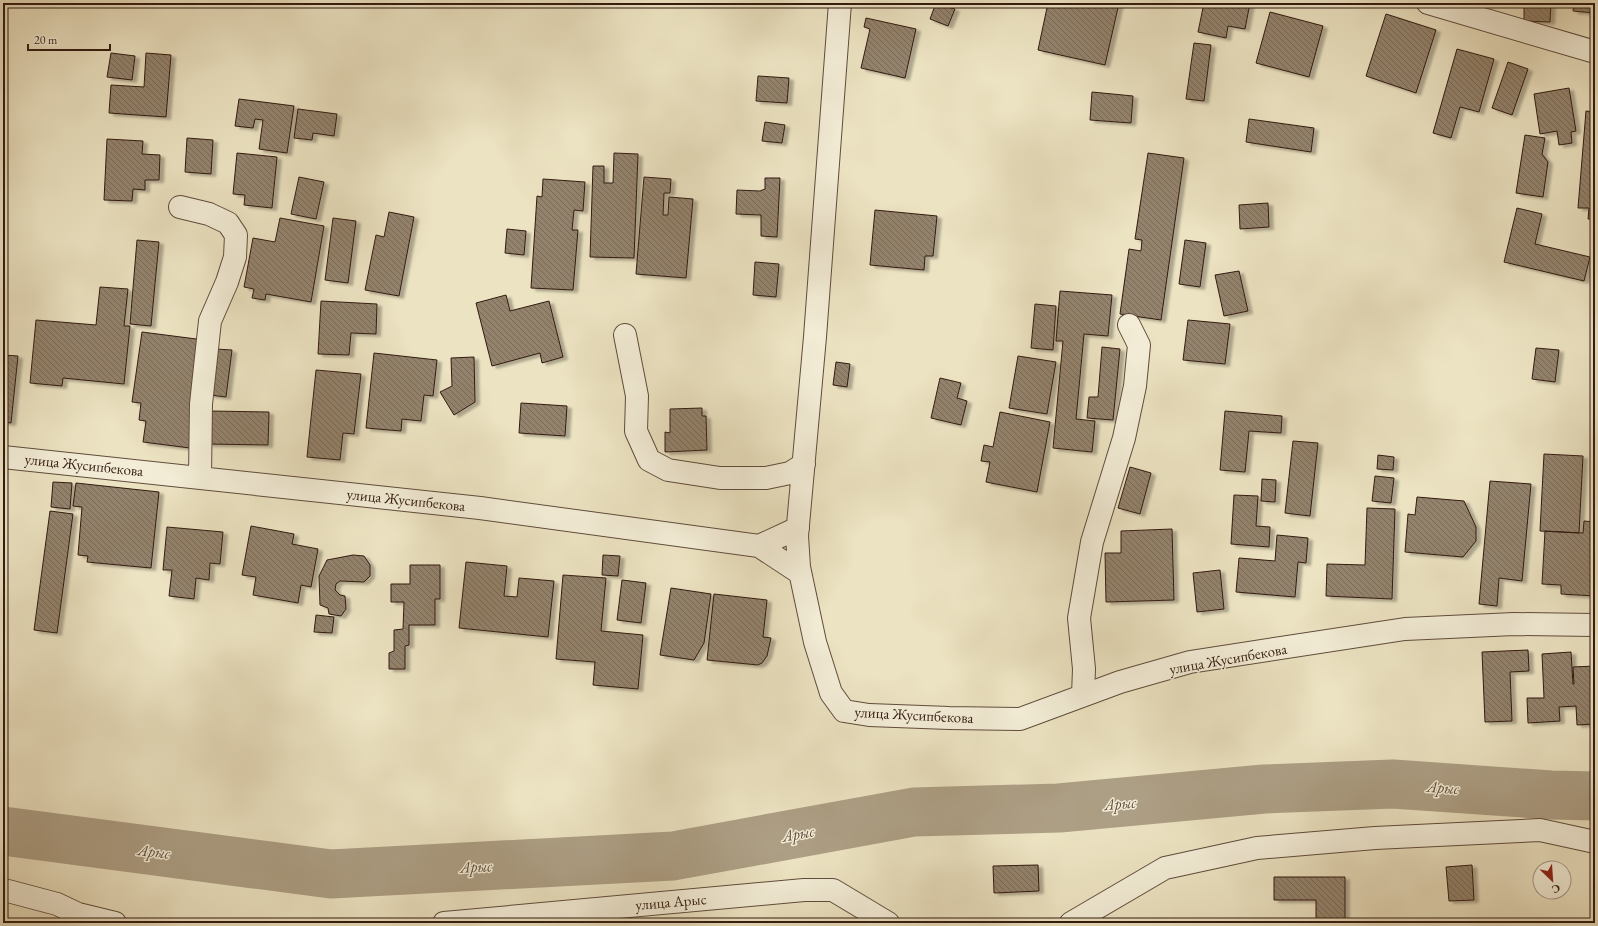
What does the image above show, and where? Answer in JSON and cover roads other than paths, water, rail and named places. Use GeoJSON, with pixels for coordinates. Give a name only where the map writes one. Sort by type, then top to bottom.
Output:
{"type":"FeatureCollection","features":[{"type":"Feature","properties":{"kind":"street"},"geometry":{"type":"LineString","coordinates":[[800,574],[798,528],[840,3]]}},
{"type":"Feature","properties":{"kind":"street"},"geometry":{"type":"LineString","coordinates":[[1428,3],[1595,52]]}},
{"type":"Feature","properties":{"kind":"street"},"geometry":{"type":"LineString","coordinates":[[180,207],[209,214],[228,223],[236,235],[235,257],[228,282],[210,321],[201,404],[200,477]]}},
{"type":"Feature","properties":{"kind":"street"},"geometry":{"type":"LineString","coordinates":[[1084,695],[1080,618],[1092,542],[1124,438],[1135,386],[1139,345],[1129,325]]}},
{"type":"Feature","properties":{"kind":"street"},"geometry":{"type":"LineString","coordinates":[[625,335],[637,396],[636,431],[649,460],[668,470],[720,478],[766,478],[790,473],[804,464]]}},
{"type":"Feature","properties":{"kind":"street","name":"улица Жусипбекова"},"geometry":{"type":"LineString","coordinates":[[3,457],[480,508],[759,546],[800,574],[815,642],[831,693],[844,710],[869,715],[941,718],[1020,718],[1084,695],[1190,662],[1405,629],[1514,624],[1595,625]]}},
{"type":"Feature","properties":{"kind":"street"},"geometry":{"type":"LineString","coordinates":[[759,546],[798,528]]}},
{"type":"Feature","properties":{"kind":"street"},"geometry":{"type":"LineString","coordinates":[[1072,923],[1166,868],[1257,848],[1375,838],[1540,830],[1595,842]]}},
{"type":"Feature","properties":{"kind":"street","name":"улица Арыс"},"geometry":{"type":"LineString","coordinates":[[444,923],[531,918],[804,890],[833,890],[888,923]]}},
{"type":"Feature","properties":{"kind":"street"},"geometry":{"type":"LineString","coordinates":[[3,891],[57,904],[78,914],[115,923]]}},
{"type":"Feature","properties":{"kind":"waterway","name":"Арыс"},"geometry":{"type":"LineString","coordinates":[[3,831],[331,874],[673,856],[914,812],[1059,808],[1264,789],[1393,784],[1551,795],[1595,796]]}}]}
